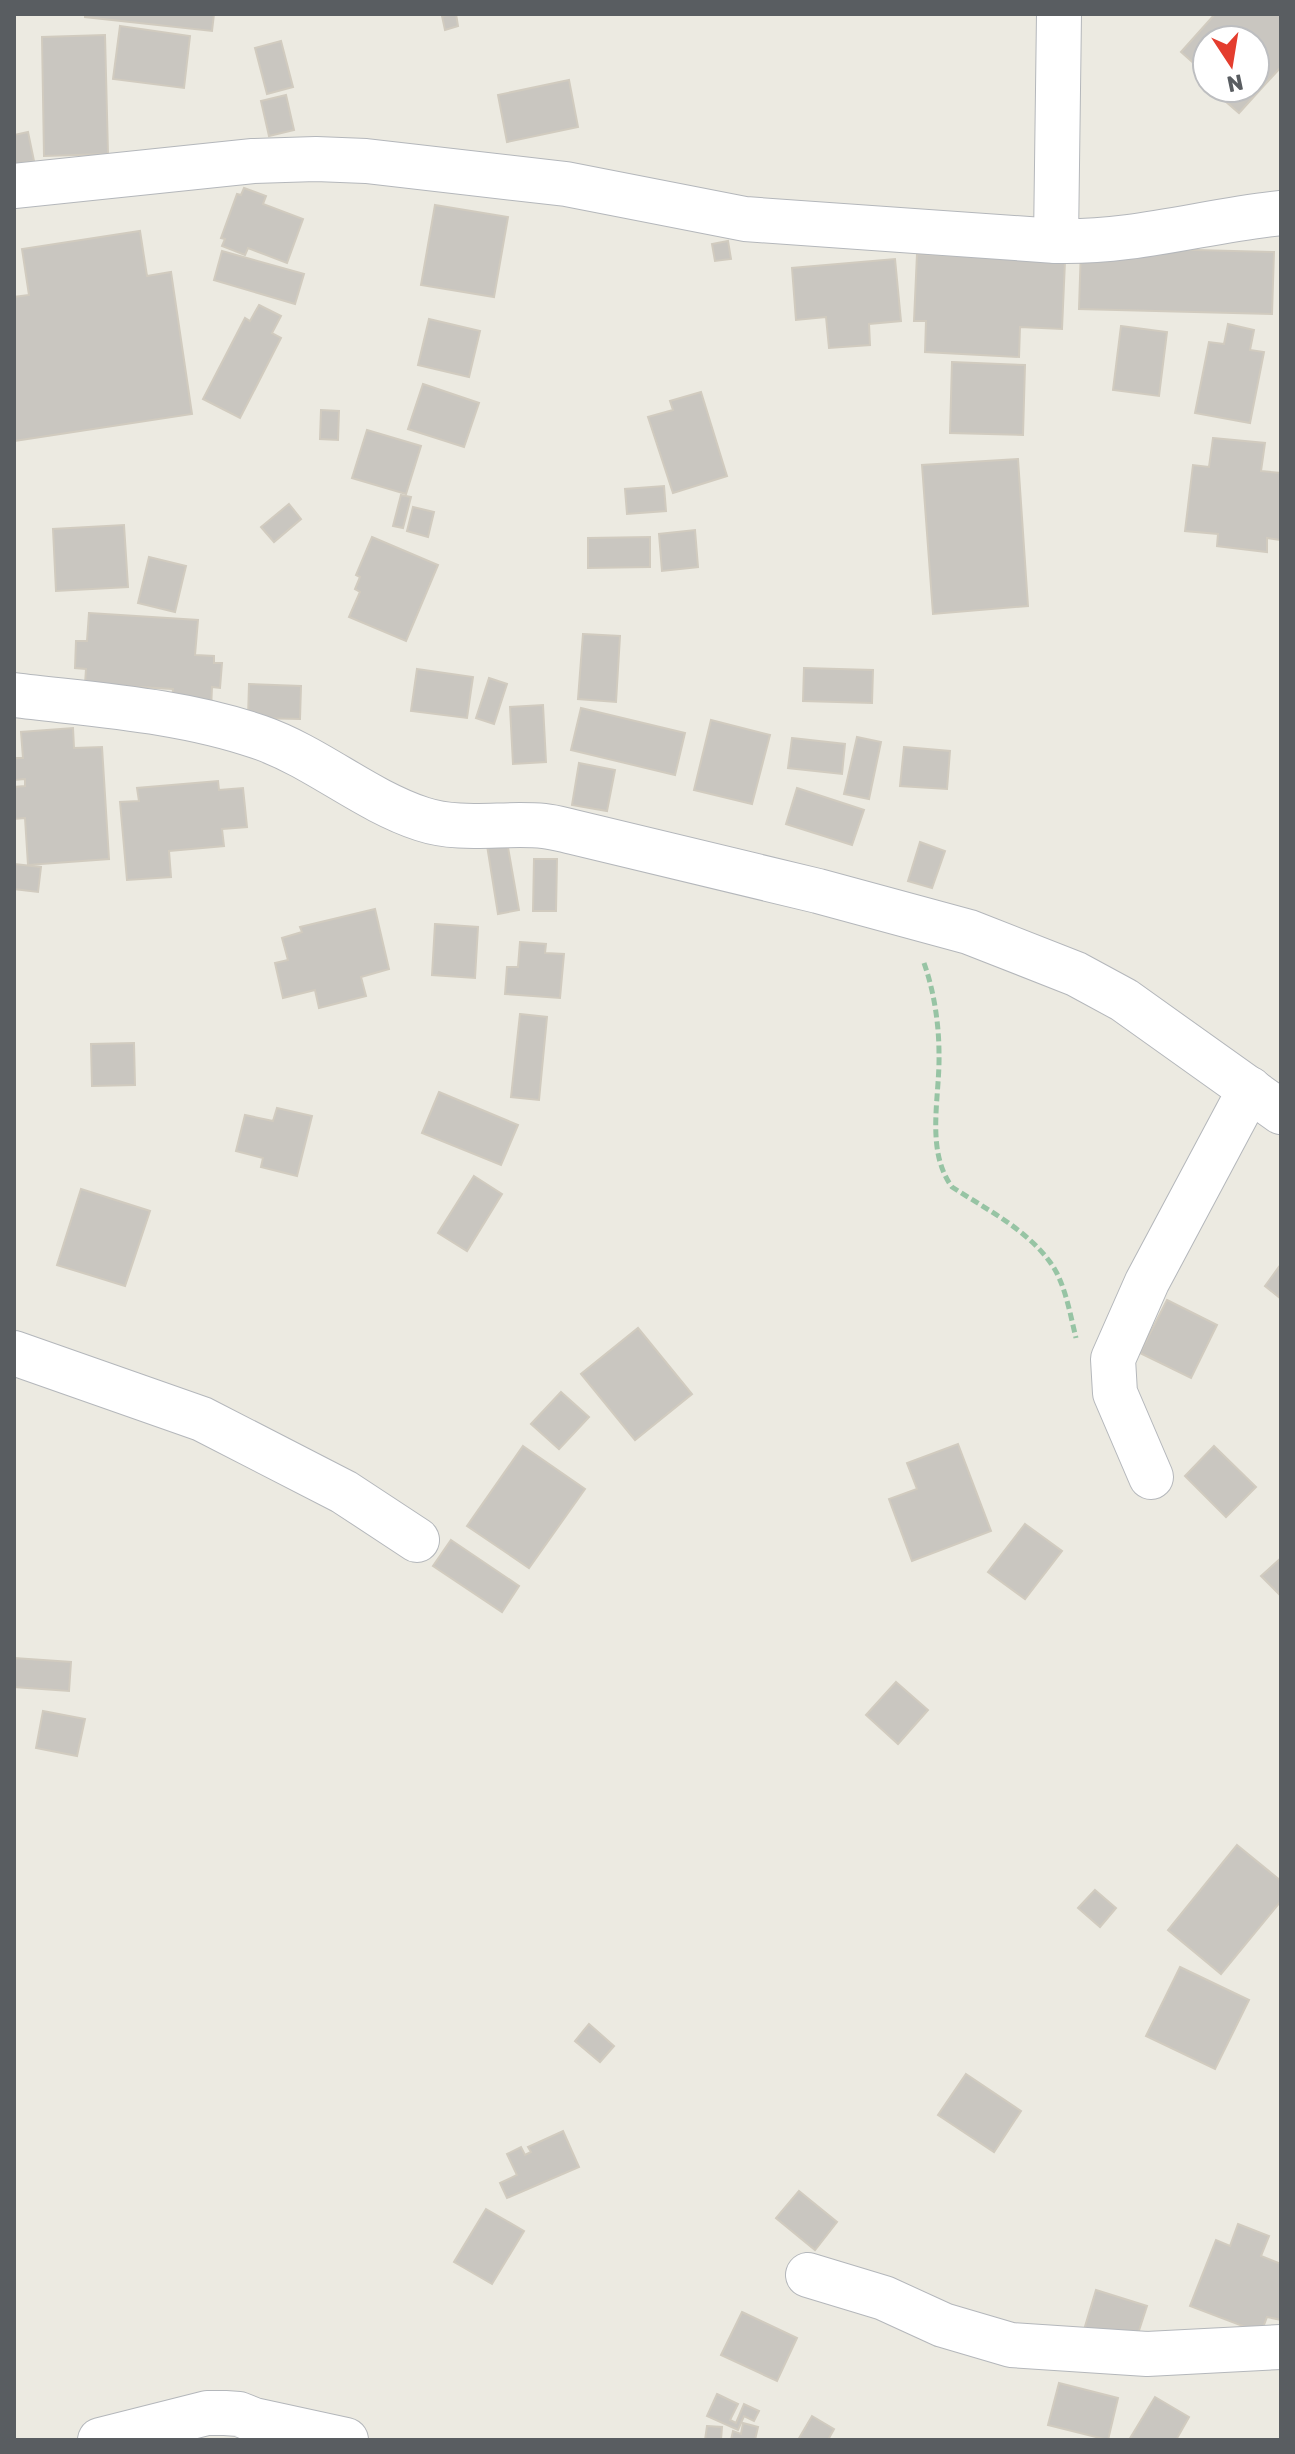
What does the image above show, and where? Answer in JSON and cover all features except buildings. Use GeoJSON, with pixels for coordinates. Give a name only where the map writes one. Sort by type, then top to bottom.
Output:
{"type":"FeatureCollection","features":[{"type":"Feature","properties":{"kind":"street"},"geometry":{"type":"LineString","coordinates":[[1056,241],[1059,14]]}},
{"type":"Feature","properties":{"kind":"street"},"geometry":{"type":"LineString","coordinates":[[14,186],[253,161],[316,159],[366,161],[566,184],[745,219],[1056,241],[1138,238],[1281,213]]}},
{"type":"Feature","properties":{"kind":"street"},"geometry":{"type":"LineString","coordinates":[[14,695],[161,713],[207,722],[262,738],[328,771],[357,790],[425,820],[492,826],[543,826],[818,891],[969,932],[1076,974],[1124,1000],[1265,1100],[1147,1282],[1113,1359],[1115,1393],[1151,1477]]}},
{"type":"Feature","properties":{"kind":"street"},"geometry":{"type":"LineString","coordinates":[[14,1353],[202,1419],[344,1492],[417,1540]]}},
{"type":"Feature","properties":{"kind":"street"},"geometry":{"type":"LineString","coordinates":[[808,2275],[884,2298],[943,2325],[1011,2345],[1147,2354],[1281,2347]]}},
{"type":"Feature","properties":{"kind":"street"},"geometry":{"type":"LineString","coordinates":[[100,2440],[207,2413],[239,2414],[346,2440]]}},
{"type":"Feature","properties":{"kind":"path"},"geometry":{"type":"LineString","coordinates":[[906,917],[935,1004],[940,1052],[936,1136],[944,1176],[952,1187],[1026,1237],[1052,1264],[1083,1358],[1115,1393]]}}]}
